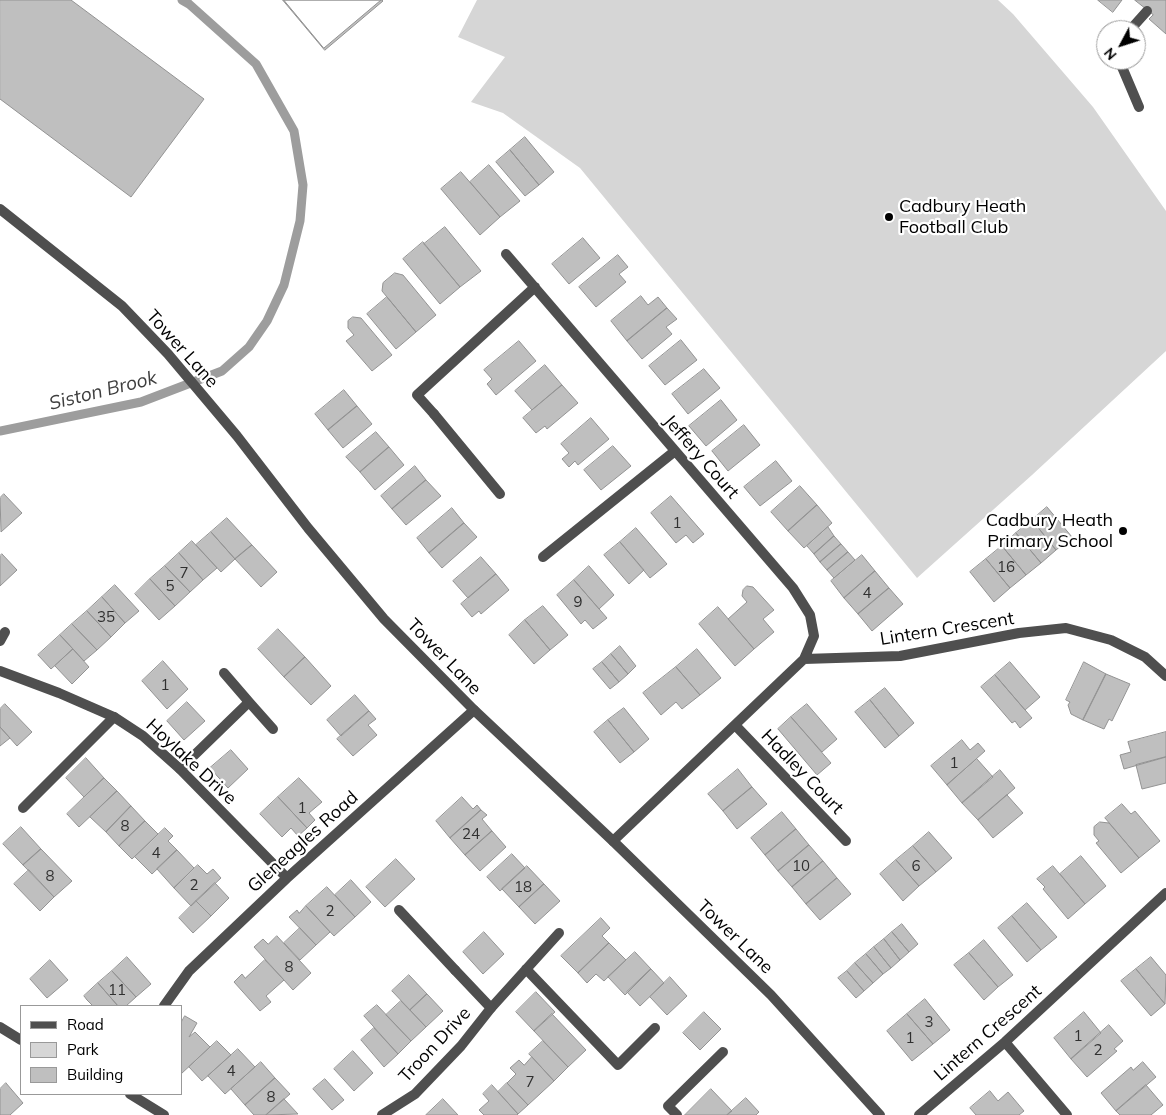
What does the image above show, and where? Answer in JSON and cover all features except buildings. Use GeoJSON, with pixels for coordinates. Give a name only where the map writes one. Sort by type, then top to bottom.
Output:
{"type":"FeatureCollection","features":[{"type":"Feature","properties":{"kind":"street"},"geometry":{"type":"LineString","coordinates":[[1138,20],[1147,10]]}},
{"type":"Feature","properties":{"kind":"street"},"geometry":{"type":"LineString","coordinates":[[1123,70],[1139,107]]}},
{"type":"Feature","properties":{"kind":"street","name":"Tower Lane"},"geometry":{"type":"LineString","coordinates":[[0,209],[122,306],[168,354],[237,436],[308,528],[384,619],[474,710],[613,841],[771,995],[880,1115]]}},
{"type":"Feature","properties":{"kind":"street","name":"Jeffery Court"},"geometry":{"type":"LineString","coordinates":[[506,254],[793,588],[810,615],[814,636],[804,658]]}},
{"type":"Feature","properties":{"kind":"street"},"geometry":{"type":"LineString","coordinates":[[500,494],[418,395],[535,288]]}},
{"type":"Feature","properties":{"kind":"street"},"geometry":{"type":"LineString","coordinates":[[543,557],[675,451]]}},
{"type":"Feature","properties":{"kind":"street","name":"Lintern Crescent"},"geometry":{"type":"LineString","coordinates":[[804,658],[900,656],[1019,633],[1066,628],[1111,640],[1145,657],[1166,676]]}},
{"type":"Feature","properties":{"kind":"street"},"geometry":{"type":"LineString","coordinates":[[613,841],[804,658]]}},
{"type":"Feature","properties":{"kind":"street","name":"Hoylake Drive"},"geometry":{"type":"LineString","coordinates":[[0,671],[59,693],[114,718],[143,736],[180,770],[287,878]]}},
{"type":"Feature","properties":{"kind":"street"},"geometry":{"type":"LineString","coordinates":[[224,673],[274,728]]}},
{"type":"Feature","properties":{"kind":"street"},"geometry":{"type":"LineString","coordinates":[[180,770],[249,702]]}},
{"type":"Feature","properties":{"kind":"street","name":"Gleneagles Road"},"geometry":{"type":"LineString","coordinates":[[165,1005],[189,970],[287,878],[474,710]]}},
{"type":"Feature","properties":{"kind":"street"},"geometry":{"type":"LineString","coordinates":[[23,808],[114,718]]}},
{"type":"Feature","properties":{"kind":"street","name":"Hadley Court"},"geometry":{"type":"LineString","coordinates":[[735,725],[846,841]]}},
{"type":"Feature","properties":{"kind":"street","name":"Lintern Crescent"},"geometry":{"type":"LineString","coordinates":[[918,1115],[1005,1042],[1166,893]]}},
{"type":"Feature","properties":{"kind":"street","name":"Troon Drive"},"geometry":{"type":"LineString","coordinates":[[386,1114],[415,1094],[461,1046],[491,1008],[399,910]]}},
{"type":"Feature","properties":{"kind":"street"},"geometry":{"type":"LineString","coordinates":[[491,1008],[560,933]]}},
{"type":"Feature","properties":{"kind":"street"},"geometry":{"type":"LineString","coordinates":[[526,969],[618,1065],[656,1028]]}},
{"type":"Feature","properties":{"kind":"street"},"geometry":{"type":"LineString","coordinates":[[0,1027],[20,1039]]}},
{"type":"Feature","properties":{"kind":"street"},"geometry":{"type":"LineString","coordinates":[[1005,1042],[1067,1115]]}},
{"type":"Feature","properties":{"kind":"street"},"geometry":{"type":"LineString","coordinates":[[677,1115],[668,1106],[723,1052]]}},
{"type":"Feature","properties":{"kind":"street"},"geometry":{"type":"LineString","coordinates":[[132,1095],[164,1115]]}},
{"type":"Feature","properties":{"kind":"green space","name":"Cadbury Heath Football Club"},"geometry":{"type":"Polygon","coordinates":[[[477,0],[998,0],[1013,14],[1093,107],[1166,211],[1166,351],[917,578],[580,168],[503,113],[471,102],[505,57],[458,37],[477,0]]]}},
{"type":"Feature","properties":{"kind":"waterway","name":"Siston Brook"},"geometry":{"type":"LineString","coordinates":[[0,431],[141,402],[222,371],[249,347],[267,321],[284,285],[300,221],[303,185],[294,131],[256,64],[189,4],[182,0]]}},
{"type":"Feature","properties":{"kind":"place","name":"Cadbury Heath Football Club"},"geometry":{"type":"Point","coordinates":[889,217]}},
{"type":"Feature","properties":{"kind":"place","name":"Cadbury Heath Primary School"},"geometry":{"type":"Point","coordinates":[1123,531]}}]}
